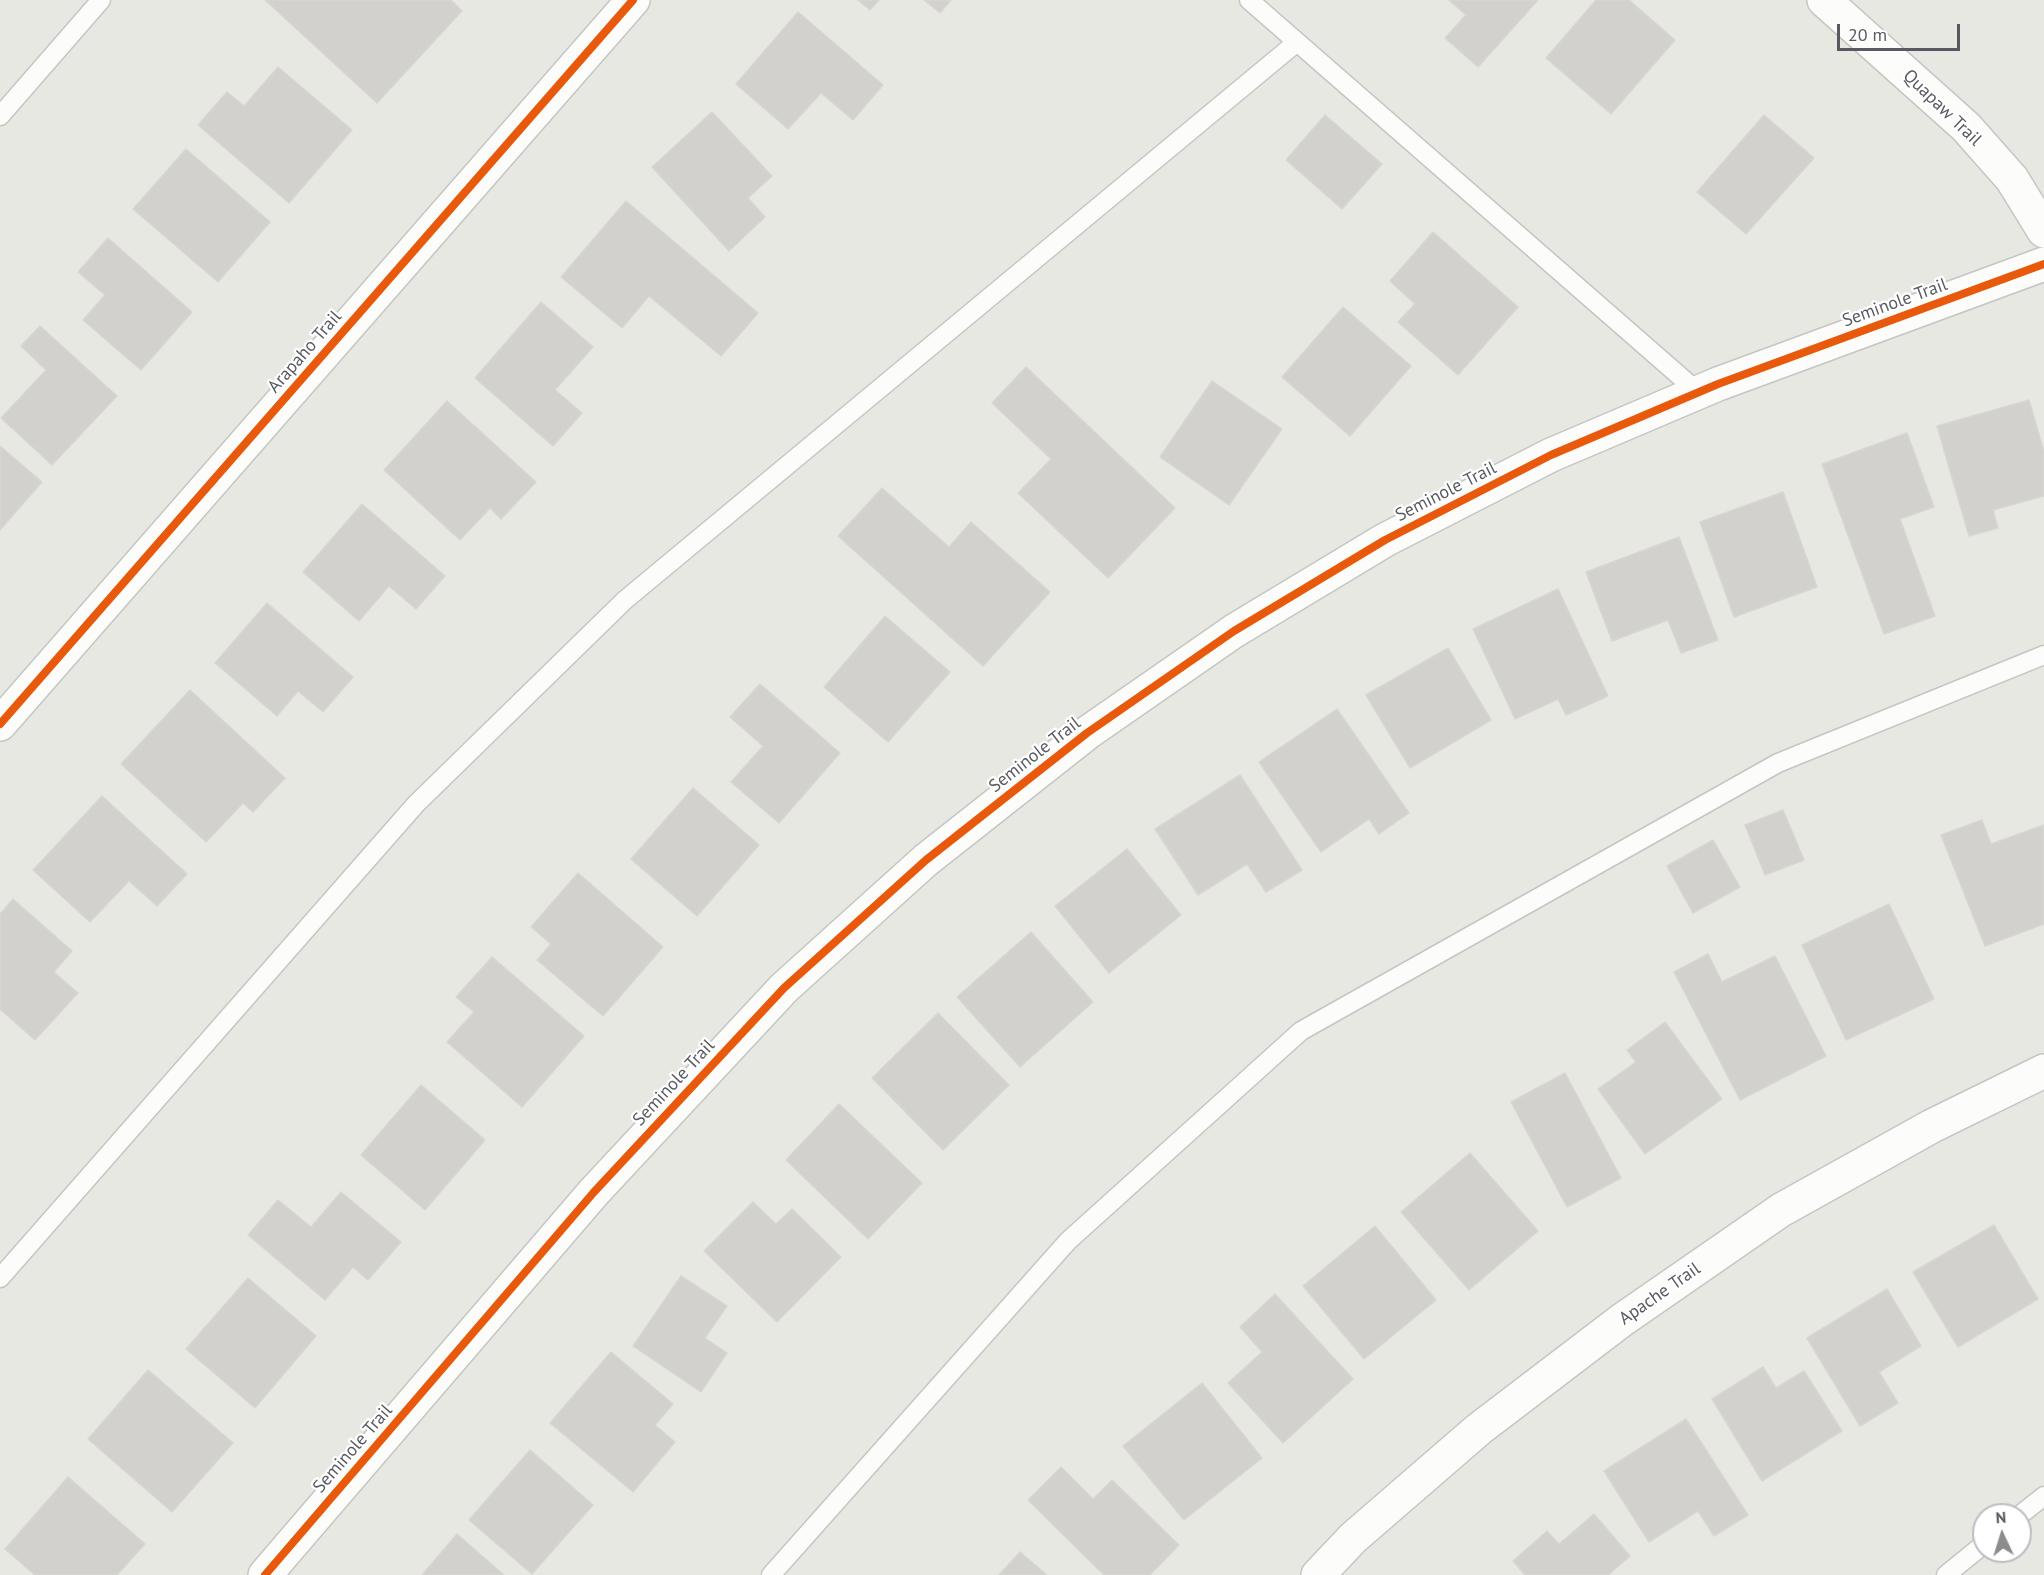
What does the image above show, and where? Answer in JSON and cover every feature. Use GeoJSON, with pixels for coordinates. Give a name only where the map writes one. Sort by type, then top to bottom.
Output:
{"type":"FeatureCollection","features":[{"type":"Feature","properties":{"kind":"street","name":"Arapaho Trail"},"geometry":{"type":"LineString","coordinates":[[0,724],[633,0]]}},
{"type":"Feature","properties":{"kind":"street","name":"Quapaw Trail"},"geometry":{"type":"LineString","coordinates":[[1824,0],[1966,127],[2012,179],[2044,231]]}},
{"type":"Feature","properties":{"kind":"street","name":"Seminole Trail"},"geometry":{"type":"LineString","coordinates":[[265,1575],[594,1192],[784,988],[926,860],[1087,733],[1234,630],[1416,524],[1551,455],[1698,392],[2044,264]]}},
{"type":"Feature","properties":{"kind":"street","name":"Apache Trail"},"geometry":{"type":"LineString","coordinates":[[1318,1575],[1353,1538],[1479,1429],[1622,1320],[1781,1210],[1932,1126],[2044,1071]]}},
{"type":"Feature","properties":{"kind":"lane"},"geometry":{"type":"LineString","coordinates":[[0,117],[101,0]]}},
{"type":"Feature","properties":{"kind":"lane"},"geometry":{"type":"LineString","coordinates":[[1249,0],[1698,392]]}},
{"type":"Feature","properties":{"kind":"lane"},"geometry":{"type":"LineString","coordinates":[[0,1278],[416,804],[625,600],[1297,42]]}},
{"type":"Feature","properties":{"kind":"lane"},"geometry":{"type":"LineString","coordinates":[[771,1575],[1068,1241],[1301,1031],[1778,763],[2044,655]]}},
{"type":"Feature","properties":{"kind":"lane"},"geometry":{"type":"LineString","coordinates":[[2032,1506],[2044,1496]]}},
{"type":"Feature","properties":{"kind":"lane"},"geometry":{"type":"LineString","coordinates":[[1946,1575],[1972,1554]]}},
{"type":"Feature","properties":{"kind":"building"},"geometry":{"type":"Polygon","coordinates":[[[265,0],[451,0],[462,11],[377,103],[265,0]]]}},
{"type":"Feature","properties":{"kind":"building"},"geometry":{"type":"Polygon","coordinates":[[[858,0],[879,0],[870,10],[858,0]]]}},
{"type":"Feature","properties":{"kind":"building"},"geometry":{"type":"Polygon","coordinates":[[[924,0],[951,0],[940,13],[924,0]]]}},
{"type":"Feature","properties":{"kind":"building"},"geometry":{"type":"Polygon","coordinates":[[[1449,0],[1538,0],[1478,67],[1445,38],[1466,15],[1449,0]]]}},
{"type":"Feature","properties":{"kind":"building"},"geometry":{"type":"Polygon","coordinates":[[[1596,0],[1629,0],[1675,40],[1611,114],[1546,58],[1596,0]]]}},
{"type":"Feature","properties":{"kind":"building"},"geometry":{"type":"Polygon","coordinates":[[[798,12],[883,85],[853,120],[821,93],[788,129],[736,84],[798,12]]]}},
{"type":"Feature","properties":{"kind":"building"},"geometry":{"type":"Polygon","coordinates":[[[278,67],[352,130],[289,203],[198,125],[227,92],[244,106],[278,67]]]}},
{"type":"Feature","properties":{"kind":"building"},"geometry":{"type":"Polygon","coordinates":[[[712,112],[772,176],[748,198],[765,217],[729,251],[652,167],[712,112]]]}},
{"type":"Feature","properties":{"kind":"building"},"geometry":{"type":"Polygon","coordinates":[[[1325,115],[1382,164],[1342,209],[1286,160],[1325,115]]]}},
{"type":"Feature","properties":{"kind":"building"},"geometry":{"type":"Polygon","coordinates":[[[1764,115],[1814,158],[1746,234],[1697,192],[1764,115]]]}},
{"type":"Feature","properties":{"kind":"building"},"geometry":{"type":"Polygon","coordinates":[[[186,149],[270,222],[218,282],[133,209],[186,149]]]}},
{"type":"Feature","properties":{"kind":"building"},"geometry":{"type":"Polygon","coordinates":[[[626,201],[758,313],[721,356],[649,296],[622,328],[561,277],[626,201]]]}},
{"type":"Feature","properties":{"kind":"building"},"geometry":{"type":"Polygon","coordinates":[[[1433,232],[1518,307],[1458,375],[1398,322],[1415,304],[1390,281],[1433,232]]]}},
{"type":"Feature","properties":{"kind":"building"},"geometry":{"type":"Polygon","coordinates":[[[108,238],[192,312],[141,370],[83,320],[105,295],[78,272],[108,238]]]}},
{"type":"Feature","properties":{"kind":"building"},"geometry":{"type":"Polygon","coordinates":[[[541,302],[593,347],[555,390],[582,413],[553,446],[475,378],[541,302]]]}},
{"type":"Feature","properties":{"kind":"building"},"geometry":{"type":"Polygon","coordinates":[[[1343,307],[1411,366],[1350,436],[1282,377],[1343,307]]]}},
{"type":"Feature","properties":{"kind":"building"},"geometry":{"type":"Polygon","coordinates":[[[40,326],[117,396],[52,465],[1,418],[46,370],[21,346],[40,326]]]}},
{"type":"Feature","properties":{"kind":"building"},"geometry":{"type":"Polygon","coordinates":[[[1026,367],[1175,508],[1108,578],[1018,493],[1051,459],[992,403],[1026,367]]]}},
{"type":"Feature","properties":{"kind":"building"},"geometry":{"type":"Polygon","coordinates":[[[1212,381],[1282,429],[1229,505],[1160,457],[1212,381]]]}},
{"type":"Feature","properties":{"kind":"building"},"geometry":{"type":"Polygon","coordinates":[[[2029,400],[2044,452],[2044,496],[1993,510],[1998,528],[1969,536],[1937,426],[2029,400]]]}},
{"type":"Feature","properties":{"kind":"building"},"geometry":{"type":"Polygon","coordinates":[[[447,401],[536,482],[501,519],[490,508],[460,540],[384,470],[447,401]]]}},
{"type":"Feature","properties":{"kind":"building"},"geometry":{"type":"Polygon","coordinates":[[[1907,433],[1934,507],[1900,519],[1935,616],[1884,634],[1822,464],[1907,433]]]}},
{"type":"Feature","properties":{"kind":"building"},"geometry":{"type":"Polygon","coordinates":[[[0,446],[42,482],[0,530],[0,446]]]}},
{"type":"Feature","properties":{"kind":"building"},"geometry":{"type":"Polygon","coordinates":[[[882,488],[949,547],[971,522],[1050,592],[983,666],[838,536],[882,488]]]}},
{"type":"Feature","properties":{"kind":"building"},"geometry":{"type":"Polygon","coordinates":[[[1783,492],[1817,587],[1734,617],[1700,522],[1783,492]]]}},
{"type":"Feature","properties":{"kind":"building"},"geometry":{"type":"Polygon","coordinates":[[[362,504],[445,576],[416,609],[389,586],[359,621],[303,572],[362,504]]]}},
{"type":"Feature","properties":{"kind":"building"},"geometry":{"type":"Polygon","coordinates":[[[1679,537],[1718,640],[1681,653],[1668,620],[1612,641],[1586,572],[1679,537]]]}},
{"type":"Feature","properties":{"kind":"building"},"geometry":{"type":"Polygon","coordinates":[[[1558,589],[1608,696],[1566,715],[1558,699],[1515,719],[1473,629],[1558,589]]]}},
{"type":"Feature","properties":{"kind":"building"},"geometry":{"type":"Polygon","coordinates":[[[267,603],[353,677],[323,712],[298,691],[277,716],[215,663],[267,603]]]}},
{"type":"Feature","properties":{"kind":"building"},"geometry":{"type":"Polygon","coordinates":[[[885,616],[950,672],[888,742],[824,687],[885,616]]]}},
{"type":"Feature","properties":{"kind":"building"},"geometry":{"type":"Polygon","coordinates":[[[1448,648],[1491,720],[1410,768],[1366,695],[1448,648]]]}},
{"type":"Feature","properties":{"kind":"building"},"geometry":{"type":"Polygon","coordinates":[[[760,684],[840,753],[779,823],[731,782],[763,746],[730,717],[760,684]]]}},
{"type":"Feature","properties":{"kind":"building"},"geometry":{"type":"Polygon","coordinates":[[[190,690],[285,778],[253,812],[243,803],[206,842],[121,764],[190,690]]]}},
{"type":"Feature","properties":{"kind":"building"},"geometry":{"type":"Polygon","coordinates":[[[1337,709],[1409,813],[1379,834],[1369,819],[1321,852],[1259,762],[1337,709]]]}},
{"type":"Feature","properties":{"kind":"building"},"geometry":{"type":"Polygon","coordinates":[[[1240,775],[1302,870],[1266,892],[1247,864],[1198,895],[1155,829],[1240,775]]]}},
{"type":"Feature","properties":{"kind":"building"},"geometry":{"type":"Polygon","coordinates":[[[693,788],[759,845],[697,916],[631,859],[693,788]]]}},
{"type":"Feature","properties":{"kind":"building"},"geometry":{"type":"Polygon","coordinates":[[[102,796],[187,874],[157,906],[129,881],[90,922],[33,870],[102,796]]]}},
{"type":"Feature","properties":{"kind":"building"},"geometry":{"type":"Polygon","coordinates":[[[1783,810],[1804,860],[1765,875],[1745,825],[1783,810]]]}},
{"type":"Feature","properties":{"kind":"building"},"geometry":{"type":"Polygon","coordinates":[[[1982,820],[1991,844],[2044,825],[2044,924],[1985,946],[1941,835],[1982,820]]]}},
{"type":"Feature","properties":{"kind":"building"},"geometry":{"type":"Polygon","coordinates":[[[1713,840],[1740,887],[1693,913],[1667,866],[1713,840]]]}},
{"type":"Feature","properties":{"kind":"building"},"geometry":{"type":"Polygon","coordinates":[[[1127,849],[1181,915],[1109,973],[1055,906],[1127,849]]]}},
{"type":"Feature","properties":{"kind":"building"},"geometry":{"type":"Polygon","coordinates":[[[578,873],[663,947],[603,1016],[537,960],[551,944],[531,927],[578,873]]]}},
{"type":"Feature","properties":{"kind":"building"},"geometry":{"type":"Polygon","coordinates":[[[13,899],[72,951],[54,972],[78,993],[35,1040],[0,1009],[0,914],[13,899]]]}},
{"type":"Feature","properties":{"kind":"building"},"geometry":{"type":"Polygon","coordinates":[[[1889,904],[1934,999],[1846,1040],[1802,945],[1889,904]]]}},
{"type":"Feature","properties":{"kind":"building"},"geometry":{"type":"Polygon","coordinates":[[[1031,932],[1093,1002],[1020,1067],[957,997],[1031,932]]]}},
{"type":"Feature","properties":{"kind":"building"},"geometry":{"type":"Polygon","coordinates":[[[1708,954],[1722,982],[1775,956],[1826,1056],[1740,1100],[1674,972],[1708,954]]]}},
{"type":"Feature","properties":{"kind":"building"},"geometry":{"type":"Polygon","coordinates":[[[492,957],[584,1036],[522,1107],[447,1042],[474,1012],[456,997],[492,957]]]}},
{"type":"Feature","properties":{"kind":"building"},"geometry":{"type":"Polygon","coordinates":[[[938,1013],[1009,1085],[943,1150],[872,1078],[938,1013]]]}},
{"type":"Feature","properties":{"kind":"building"},"geometry":{"type":"Polygon","coordinates":[[[1665,1022],[1722,1099],[1645,1154],[1598,1089],[1636,1062],[1627,1050],[1665,1022]]]}},
{"type":"Feature","properties":{"kind":"building"},"geometry":{"type":"Polygon","coordinates":[[[1565,1073],[1621,1178],[1567,1207],[1511,1102],[1565,1073]]]}},
{"type":"Feature","properties":{"kind":"building"},"geometry":{"type":"Polygon","coordinates":[[[421,1085],[485,1140],[425,1210],[361,1155],[421,1085]]]}},
{"type":"Feature","properties":{"kind":"building"},"geometry":{"type":"Polygon","coordinates":[[[839,1104],[922,1183],[868,1239],[786,1160],[839,1104]]]}},
{"type":"Feature","properties":{"kind":"building"},"geometry":{"type":"Polygon","coordinates":[[[1470,1153],[1538,1231],[1469,1290],[1401,1212],[1470,1153]]]}},
{"type":"Feature","properties":{"kind":"building"},"geometry":{"type":"Polygon","coordinates":[[[341,1192],[401,1242],[368,1280],[353,1267],[325,1300],[248,1235],[278,1200],[311,1227],[341,1192]]]}},
{"type":"Feature","properties":{"kind":"building"},"geometry":{"type":"Polygon","coordinates":[[[753,1202],[776,1224],[792,1209],[841,1257],[777,1322],[704,1251],[753,1202]]]}},
{"type":"Feature","properties":{"kind":"building"},"geometry":{"type":"Polygon","coordinates":[[[1994,1225],[2038,1299],[1958,1347],[1913,1272],[1994,1225]]]}},
{"type":"Feature","properties":{"kind":"building"},"geometry":{"type":"Polygon","coordinates":[[[1375,1226],[1436,1300],[1364,1359],[1303,1286],[1375,1226]]]}},
{"type":"Feature","properties":{"kind":"building"},"geometry":{"type":"Polygon","coordinates":[[[681,1276],[727,1306],[705,1338],[727,1353],[701,1392],[633,1346],[681,1276]]]}},
{"type":"Feature","properties":{"kind":"building"},"geometry":{"type":"Polygon","coordinates":[[[248,1278],[316,1336],[255,1408],[186,1349],[248,1278]]]}},
{"type":"Feature","properties":{"kind":"building"},"geometry":{"type":"Polygon","coordinates":[[[1887,1289],[1921,1346],[1879,1372],[1898,1403],[1860,1426],[1807,1338],[1887,1289]]]}},
{"type":"Feature","properties":{"kind":"building"},"geometry":{"type":"Polygon","coordinates":[[[1275,1294],[1353,1379],[1283,1443],[1228,1383],[1262,1352],[1240,1327],[1275,1294]]]}},
{"type":"Feature","properties":{"kind":"building"},"geometry":{"type":"Polygon","coordinates":[[[611,1352],[673,1404],[655,1425],[675,1442],[633,1492],[550,1423],[611,1352]]]}},
{"type":"Feature","properties":{"kind":"building"},"geometry":{"type":"Polygon","coordinates":[[[1763,1367],[1776,1388],[1804,1371],[1842,1431],[1762,1481],[1712,1399],[1763,1367]]]}},
{"type":"Feature","properties":{"kind":"building"},"geometry":{"type":"Polygon","coordinates":[[[148,1370],[233,1443],[172,1512],[88,1439],[148,1370]]]}},
{"type":"Feature","properties":{"kind":"building"},"geometry":{"type":"Polygon","coordinates":[[[1202,1383],[1262,1458],[1184,1520],[1123,1446],[1202,1383]]]}},
{"type":"Feature","properties":{"kind":"building"},"geometry":{"type":"Polygon","coordinates":[[[1686,1419],[1748,1515],[1714,1536],[1698,1511],[1649,1542],[1604,1471],[1686,1419]]]}},
{"type":"Feature","properties":{"kind":"building"},"geometry":{"type":"Polygon","coordinates":[[[530,1450],[593,1505],[532,1574],[469,1520],[530,1450]]]}},
{"type":"Feature","properties":{"kind":"building"},"geometry":{"type":"Polygon","coordinates":[[[1061,1467],[1093,1499],[1112,1480],[1179,1545],[1150,1575],[1104,1575],[1028,1500],[1061,1467]]]}},
{"type":"Feature","properties":{"kind":"building"},"geometry":{"type":"Polygon","coordinates":[[[68,1477],[145,1544],[117,1575],[35,1575],[5,1549],[68,1477]]]}},
{"type":"Feature","properties":{"kind":"building"},"geometry":{"type":"Polygon","coordinates":[[[1594,1514],[1630,1556],[1608,1575],[1525,1575],[1513,1561],[1547,1531],[1559,1544],[1594,1514]]]}},
{"type":"Feature","properties":{"kind":"building"},"geometry":{"type":"Polygon","coordinates":[[[457,1534],[504,1575],[422,1575],[457,1534]]]}},
{"type":"Feature","properties":{"kind":"building"},"geometry":{"type":"Polygon","coordinates":[[[1020,1552],[1047,1575],[999,1575],[1020,1552]]]}},
{"type":"Feature","properties":{"kind":"cycle path"},"geometry":{"type":"LineString","coordinates":[[0,724],[633,0]]}},
{"type":"Feature","properties":{"kind":"cycle path"},"geometry":{"type":"LineString","coordinates":[[265,1575],[594,1192],[784,988],[926,860],[1087,733],[1234,631],[1385,540],[1551,455],[1718,384],[2044,264]]}}]}
